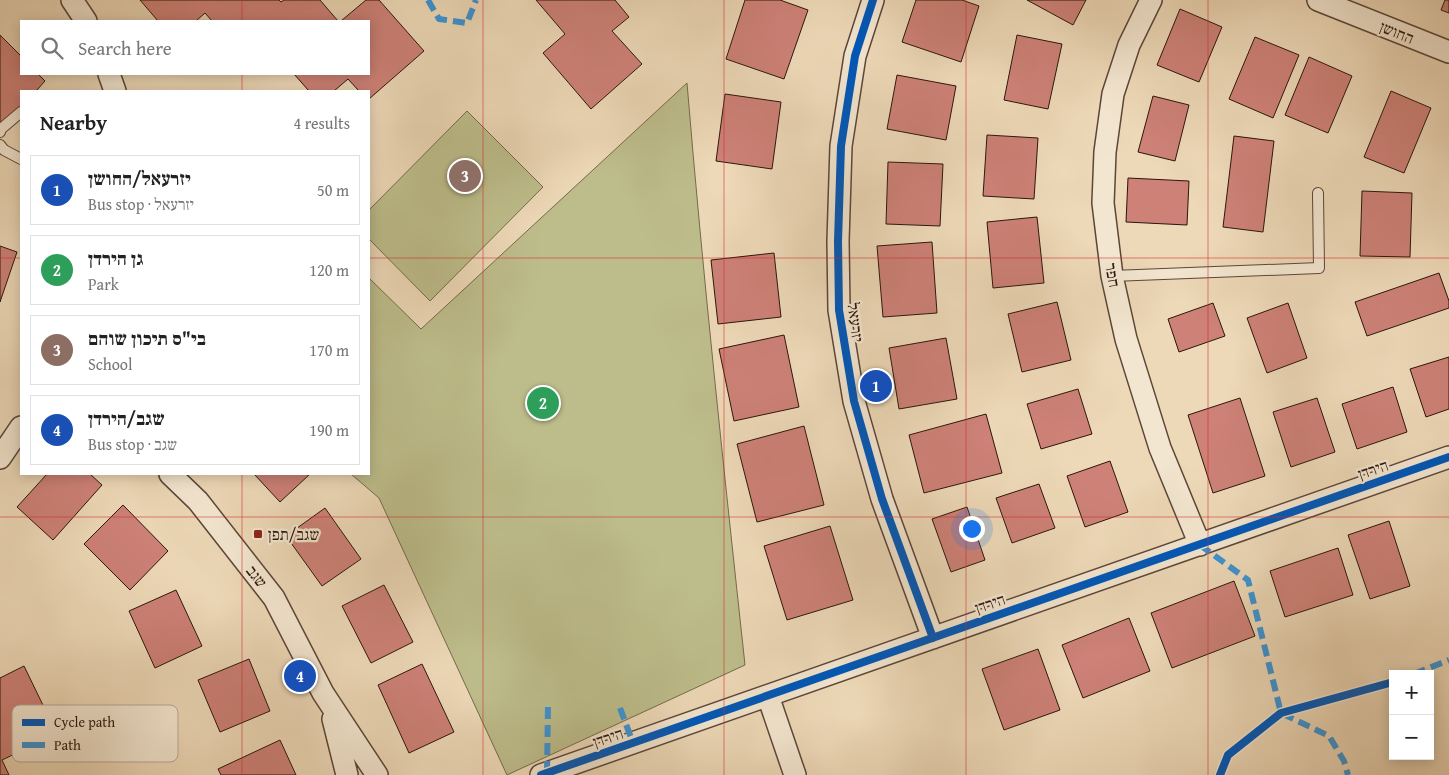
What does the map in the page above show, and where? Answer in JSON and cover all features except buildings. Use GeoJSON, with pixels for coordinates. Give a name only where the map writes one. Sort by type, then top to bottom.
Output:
{"type":"FeatureCollection","features":[{"type":"Feature","properties":{"kind":"street","name":"יזרעאל"},"geometry":{"type":"LineString","coordinates":[[873,0],[855,56],[841,146],[838,241],[839,310],[854,401],[882,498],[933,638]]}},
{"type":"Feature","properties":{"kind":"street","name":"חפר"},"geometry":{"type":"LineString","coordinates":[[1151,0],[1129,45],[1113,94],[1105,152],[1103,203],[1112,276],[1126,339],[1160,448],[1200,545]]}},
{"type":"Feature","properties":{"kind":"street","name":"החושן"},"geometry":{"type":"LineString","coordinates":[[1318,0],[1449,52]]}},
{"type":"Feature","properties":{"kind":"street"},"geometry":{"type":"LineString","coordinates":[[110,75],[115,90]]}},
{"type":"Feature","properties":{"kind":"street"},"geometry":{"type":"LineString","coordinates":[[3,453],[20,428]]}},
{"type":"Feature","properties":{"kind":"street","name":"הירדן"},"geometry":{"type":"LineString","coordinates":[[541,775],[1449,457]]}},
{"type":"Feature","properties":{"kind":"street","name":"שגב"},"geometry":{"type":"LineString","coordinates":[[171,475],[198,502],[274,598],[323,693],[377,775]]}},
{"type":"Feature","properties":{"kind":"street","name":"שגב"},"geometry":{"type":"LineString","coordinates":[[323,693],[333,718],[347,775]]}},
{"type":"Feature","properties":{"kind":"street"},"geometry":{"type":"LineString","coordinates":[[768,696],[795,775]]}},
{"type":"Feature","properties":{"kind":"lane"},"geometry":{"type":"LineString","coordinates":[[0,132],[20,113]]}},
{"type":"Feature","properties":{"kind":"lane"},"geometry":{"type":"LineString","coordinates":[[0,145],[4,150],[20,158]]}},
{"type":"Feature","properties":{"kind":"lane"},"geometry":{"type":"LineString","coordinates":[[1112,276],[1319,268],[1318,192]]}},
{"type":"Feature","properties":{"kind":"green space"},"geometry":{"type":"Polygon","coordinates":[[[687,83],[707,301],[745,665],[507,775],[379,498],[352,475],[370,475],[370,279],[421,329],[687,83]]]}},
{"type":"Feature","properties":{"kind":"green space"},"geometry":{"type":"Polygon","coordinates":[[[467,111],[543,187],[430,301],[370,240],[370,209],[467,111]]]}},
{"type":"Feature","properties":{"kind":"marked path"},"geometry":{"type":"LineString","coordinates":[[428,0],[439,19],[467,23],[476,0]]}},
{"type":"Feature","properties":{"kind":"marked path"},"geometry":{"type":"LineString","coordinates":[[1200,545],[1248,580],[1281,713],[1329,736],[1344,761],[1348,775]]}},
{"type":"Feature","properties":{"kind":"marked path"},"geometry":{"type":"LineString","coordinates":[[1424,670],[1449,660]]}},
{"type":"Feature","properties":{"kind":"marked path"},"geometry":{"type":"LineString","coordinates":[[547,773],[548,705]]}},
{"type":"Feature","properties":{"kind":"marked path"},"geometry":{"type":"LineString","coordinates":[[620,708],[633,743]]}},
{"type":"Feature","properties":{"kind":"cycle path"},"geometry":{"type":"LineString","coordinates":[[873,0],[855,56],[841,146],[838,241],[839,310],[854,401],[882,499],[933,638]]}},
{"type":"Feature","properties":{"kind":"cycle path"},"geometry":{"type":"LineString","coordinates":[[541,775],[1449,457]]}},
{"type":"Feature","properties":{"kind":"cycle path"},"geometry":{"type":"LineString","coordinates":[[1220,775],[1228,755],[1281,713],[1389,683]]}},
{"type":"Feature","properties":{"kind":"place","name":"בי\"ס תיכון שוהם"},"geometry":{"type":"Point","coordinates":[465,176]}},
{"type":"Feature","properties":{"kind":"place","name":"יזרעאל/החושן"},"geometry":{"type":"Point","coordinates":[876,386]}},
{"type":"Feature","properties":{"kind":"place","name":"גן הירדן"},"geometry":{"type":"Point","coordinates":[543,403]}},
{"type":"Feature","properties":{"kind":"place","name":"שגב/תפן"},"geometry":{"type":"Point","coordinates":[258,534]}},
{"type":"Feature","properties":{"kind":"place","name":"שגב/הירדן"},"geometry":{"type":"Point","coordinates":[300,676]}}]}
